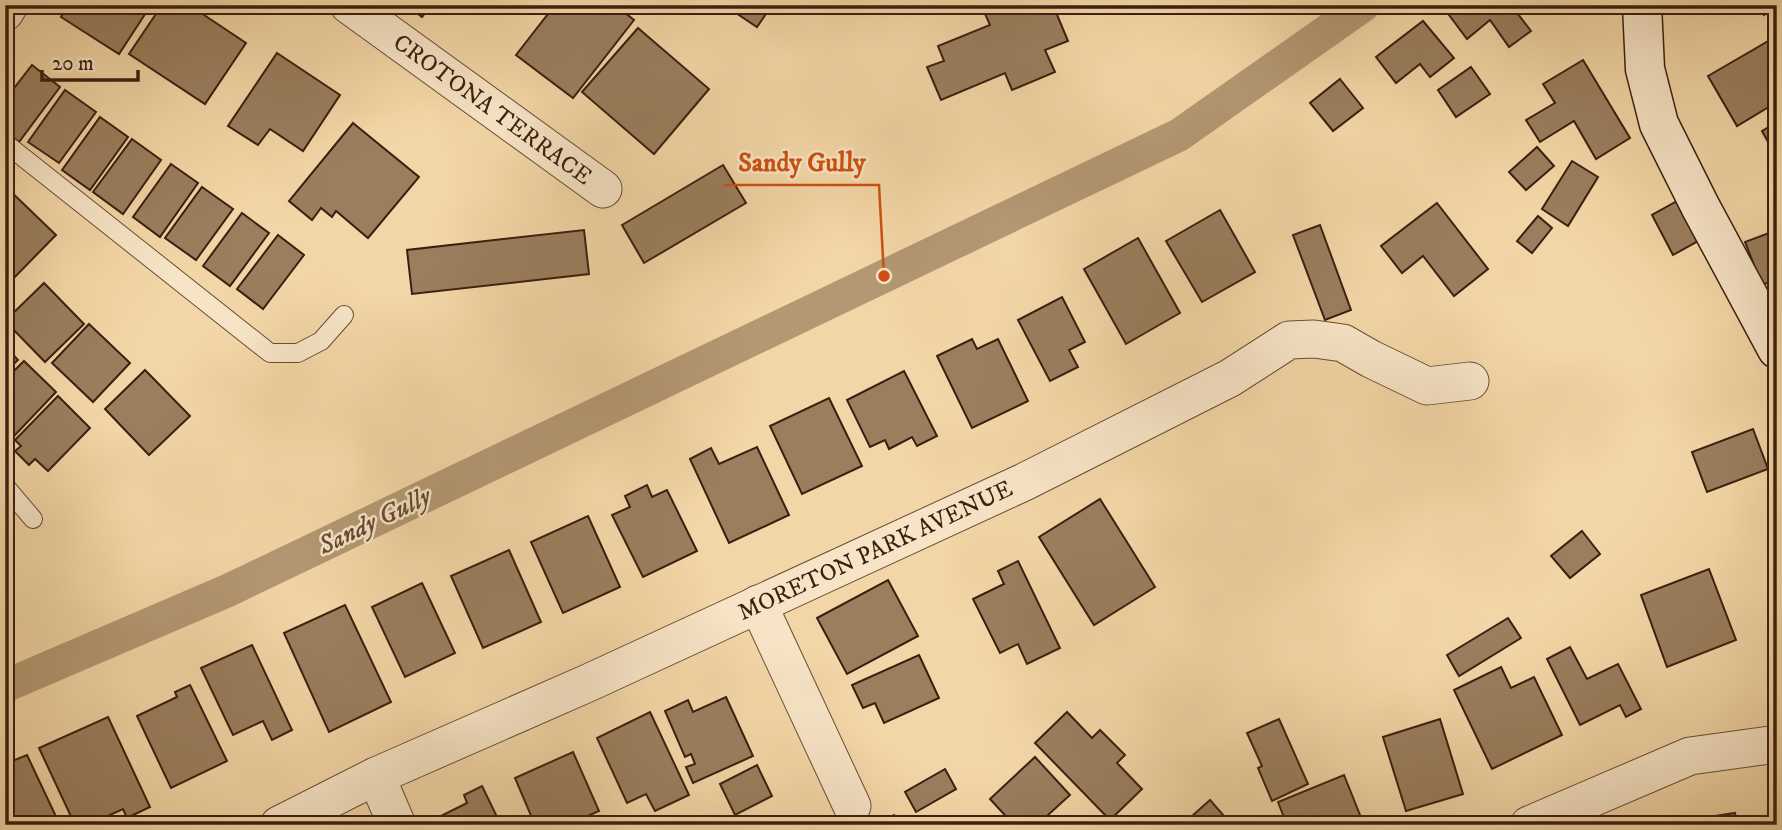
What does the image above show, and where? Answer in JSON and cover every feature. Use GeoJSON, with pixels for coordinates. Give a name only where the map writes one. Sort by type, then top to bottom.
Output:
{"type":"FeatureCollection","features":[{"type":"Feature","properties":{"kind":"main road"},"geometry":{"type":"LineString","coordinates":[[1642,5],[1645,69],[1659,124],[1700,206],[1775,340]]}},
{"type":"Feature","properties":{"kind":"street"},"geometry":{"type":"LineString","coordinates":[[5,12],[9,5]]}},
{"type":"Feature","properties":{"kind":"street","name":"CROTONA TERRACE"},"geometry":{"type":"LineString","coordinates":[[349,5],[603,189]]}},
{"type":"Feature","properties":{"kind":"street","name":"MORETON PARK AVENUE"},"geometry":{"type":"LineString","coordinates":[[279,825],[376,776],[589,683],[1024,482],[1230,378],[1289,340],[1314,339],[1343,343],[1427,386],[1470,381]]}},
{"type":"Feature","properties":{"kind":"street"},"geometry":{"type":"LineString","coordinates":[[758,604],[852,806]]}},
{"type":"Feature","properties":{"kind":"street"},"geometry":{"type":"LineString","coordinates":[[1529,825],[1690,756],[1777,744]]}},
{"type":"Feature","properties":{"kind":"street"},"geometry":{"type":"LineString","coordinates":[[376,776],[397,825]]}},
{"type":"Feature","properties":{"kind":"lane"},"geometry":{"type":"LineString","coordinates":[[5,143],[270,353],[298,353],[321,341],[344,315]]}},
{"type":"Feature","properties":{"kind":"lane"},"geometry":{"type":"LineString","coordinates":[[5,486],[33,519]]}},
{"type":"Feature","properties":{"kind":"building"},"geometry":{"type":"Polygon","coordinates":[[[68,5],[151,5],[119,54],[61,17],[68,5]]]}},
{"type":"Feature","properties":{"kind":"building"},"geometry":{"type":"Polygon","coordinates":[[[162,5],[189,5],[246,43],[205,104],[129,54],[162,5]]]}},
{"type":"Feature","properties":{"kind":"building"},"geometry":{"type":"Polygon","coordinates":[[[407,5],[431,5],[422,17],[407,5]]]}},
{"type":"Feature","properties":{"kind":"building"},"geometry":{"type":"Polygon","coordinates":[[[555,5],[615,5],[634,20],[573,98],[516,55],[555,5]]]}},
{"type":"Feature","properties":{"kind":"building"},"geometry":{"type":"Polygon","coordinates":[[[724,5],[772,5],[757,27],[724,5]]]}},
{"type":"Feature","properties":{"kind":"building"},"geometry":{"type":"Polygon","coordinates":[[[1053,5],[1068,41],[1045,50],[1055,72],[1012,90],[1005,73],[941,100],[927,67],[944,61],[938,46],[990,25],[982,7],[1053,5]]]}},
{"type":"Feature","properties":{"kind":"building"},"geometry":{"type":"Polygon","coordinates":[[[1453,5],[1511,5],[1531,31],[1509,47],[1490,20],[1467,39],[1446,11],[1453,5]]]}},
{"type":"Feature","properties":{"kind":"building"},"geometry":{"type":"Polygon","coordinates":[[[1756,5],[1775,5],[1764,15],[1756,5]]]}},
{"type":"Feature","properties":{"kind":"building"},"geometry":{"type":"Polygon","coordinates":[[[1423,21],[1454,58],[1430,77],[1420,64],[1396,83],[1376,57],[1423,21]]]}},
{"type":"Feature","properties":{"kind":"building"},"geometry":{"type":"Polygon","coordinates":[[[638,28],[709,89],[654,154],[582,92],[638,28]]]}},
{"type":"Feature","properties":{"kind":"building"},"geometry":{"type":"Polygon","coordinates":[[[1777,36],[1777,102],[1737,126],[1708,76],[1777,36]]]}},
{"type":"Feature","properties":{"kind":"building"},"geometry":{"type":"Polygon","coordinates":[[[277,53],[340,95],[303,151],[270,129],[258,145],[228,126],[277,53]]]}},
{"type":"Feature","properties":{"kind":"building"},"geometry":{"type":"Polygon","coordinates":[[[1583,60],[1630,138],[1596,159],[1574,121],[1540,142],[1526,120],[1555,103],[1543,84],[1583,60]]]}},
{"type":"Feature","properties":{"kind":"building"},"geometry":{"type":"Polygon","coordinates":[[[32,65],[60,87],[19,142],[5,131],[5,100],[32,65]]]}},
{"type":"Feature","properties":{"kind":"building"},"geometry":{"type":"Polygon","coordinates":[[[1471,67],[1490,94],[1456,117],[1438,90],[1471,67]]]}},
{"type":"Feature","properties":{"kind":"building"},"geometry":{"type":"Polygon","coordinates":[[[1340,79],[1363,108],[1333,131],[1310,103],[1340,79]]]}},
{"type":"Feature","properties":{"kind":"building"},"geometry":{"type":"Polygon","coordinates":[[[65,90],[96,112],[59,163],[28,142],[65,90]]]}},
{"type":"Feature","properties":{"kind":"building"},"geometry":{"type":"Polygon","coordinates":[[[100,117],[128,137],[90,190],[62,170],[100,117]]]}},
{"type":"Feature","properties":{"kind":"building"},"geometry":{"type":"Polygon","coordinates":[[[1777,122],[1777,158],[1762,131],[1777,122]]]}},
{"type":"Feature","properties":{"kind":"building"},"geometry":{"type":"Polygon","coordinates":[[[353,123],[419,177],[368,238],[336,211],[332,217],[321,208],[312,220],[289,201],[353,123]]]}},
{"type":"Feature","properties":{"kind":"building"},"geometry":{"type":"Polygon","coordinates":[[[132,139],[161,160],[123,214],[93,192],[132,139]]]}},
{"type":"Feature","properties":{"kind":"building"},"geometry":{"type":"Polygon","coordinates":[[[1537,147],[1554,166],[1526,190],[1509,172],[1537,147]]]}},
{"type":"Feature","properties":{"kind":"building"},"geometry":{"type":"Polygon","coordinates":[[[1572,161],[1598,177],[1568,226],[1542,209],[1572,161]]]}},
{"type":"Feature","properties":{"kind":"building"},"geometry":{"type":"Polygon","coordinates":[[[171,164],[198,183],[160,237],[133,217],[171,164]]]}},
{"type":"Feature","properties":{"kind":"building"},"geometry":{"type":"Polygon","coordinates":[[[723,165],[746,203],[644,263],[622,225],[723,165]]]}},
{"type":"Feature","properties":{"kind":"building"},"geometry":{"type":"Polygon","coordinates":[[[5,186],[56,235],[5,287],[5,186]]]}},
{"type":"Feature","properties":{"kind":"building"},"geometry":{"type":"Polygon","coordinates":[[[202,187],[233,209],[196,260],[165,238],[202,187]]]}},
{"type":"Feature","properties":{"kind":"building"},"geometry":{"type":"Polygon","coordinates":[[[1677,201],[1698,241],[1673,255],[1652,215],[1677,201]]]}},
{"type":"Feature","properties":{"kind":"building"},"geometry":{"type":"Polygon","coordinates":[[[1437,203],[1488,269],[1454,296],[1423,256],[1402,273],[1381,246],[1437,203]]]}},
{"type":"Feature","properties":{"kind":"building"},"geometry":{"type":"Polygon","coordinates":[[[1220,210],[1255,272],[1202,302],[1166,241],[1220,210]]]}},
{"type":"Feature","properties":{"kind":"building"},"geometry":{"type":"Polygon","coordinates":[[[242,213],[269,233],[230,286],[203,266],[242,213]]]}},
{"type":"Feature","properties":{"kind":"building"},"geometry":{"type":"Polygon","coordinates":[[[1538,216],[1552,228],[1532,253],[1517,241],[1538,216]]]}},
{"type":"Feature","properties":{"kind":"building"},"geometry":{"type":"Polygon","coordinates":[[[1320,225],[1351,310],[1325,320],[1293,235],[1320,225]]]}},
{"type":"Feature","properties":{"kind":"building"},"geometry":{"type":"Polygon","coordinates":[[[584,230],[589,274],[412,294],[407,250],[584,230]]]}},
{"type":"Feature","properties":{"kind":"building"},"geometry":{"type":"Polygon","coordinates":[[[1777,230],[1777,279],[1762,285],[1745,242],[1777,230]]]}},
{"type":"Feature","properties":{"kind":"building"},"geometry":{"type":"Polygon","coordinates":[[[278,235],[304,255],[263,309],[237,289],[278,235]]]}},
{"type":"Feature","properties":{"kind":"building"},"geometry":{"type":"Polygon","coordinates":[[[1138,238],[1180,313],[1126,344],[1084,269],[1138,238]]]}},
{"type":"Feature","properties":{"kind":"building"},"geometry":{"type":"Polygon","coordinates":[[[44,283],[84,324],[45,362],[5,321],[44,283]]]}},
{"type":"Feature","properties":{"kind":"building"},"geometry":{"type":"Polygon","coordinates":[[[1062,297],[1085,342],[1069,350],[1078,367],[1050,381],[1018,320],[1062,297]]]}},
{"type":"Feature","properties":{"kind":"building"},"geometry":{"type":"Polygon","coordinates":[[[89,324],[130,363],[93,402],[52,363],[89,324]]]}},
{"type":"Feature","properties":{"kind":"building"},"geometry":{"type":"Polygon","coordinates":[[[972,339],[977,349],[998,339],[1028,401],[972,428],[937,356],[972,339]]]}},
{"type":"Feature","properties":{"kind":"building"},"geometry":{"type":"Polygon","coordinates":[[[5,346],[18,360],[5,372],[5,346]]]}},
{"type":"Feature","properties":{"kind":"building"},"geometry":{"type":"Polygon","coordinates":[[[24,361],[56,392],[15,435],[9,429],[5,433],[5,380],[24,361]]]}},
{"type":"Feature","properties":{"kind":"building"},"geometry":{"type":"Polygon","coordinates":[[[145,370],[190,416],[149,455],[105,409],[145,370]]]}},
{"type":"Feature","properties":{"kind":"building"},"geometry":{"type":"Polygon","coordinates":[[[904,371],[937,436],[917,446],[912,437],[889,449],[885,440],[870,447],[847,400],[904,371]]]}},
{"type":"Feature","properties":{"kind":"building"},"geometry":{"type":"Polygon","coordinates":[[[58,396],[90,428],[48,471],[35,459],[29,465],[15,451],[21,446],[15,440],[58,396]]]}},
{"type":"Feature","properties":{"kind":"building"},"geometry":{"type":"Polygon","coordinates":[[[829,398],[862,466],[802,494],[770,426],[829,398]]]}},
{"type":"Feature","properties":{"kind":"building"},"geometry":{"type":"Polygon","coordinates":[[[1753,429],[1768,469],[1707,492],[1692,452],[1753,429]]]}},
{"type":"Feature","properties":{"kind":"building"},"geometry":{"type":"Polygon","coordinates":[[[757,447],[789,515],[729,543],[690,459],[711,448],[719,464],[757,447]]]}},
{"type":"Feature","properties":{"kind":"building"},"geometry":{"type":"Polygon","coordinates":[[[647,485],[652,497],[667,490],[697,551],[643,577],[612,515],[630,507],[625,496],[647,485]]]}},
{"type":"Feature","properties":{"kind":"building"},"geometry":{"type":"Polygon","coordinates":[[[1100,499],[1155,587],[1094,625],[1039,537],[1100,499]]]}},
{"type":"Feature","properties":{"kind":"building"},"geometry":{"type":"Polygon","coordinates":[[[588,516],[620,587],[563,613],[531,542],[588,516]]]}},
{"type":"Feature","properties":{"kind":"building"},"geometry":{"type":"Polygon","coordinates":[[[1582,531],[1600,554],[1570,578],[1551,556],[1582,531]]]}},
{"type":"Feature","properties":{"kind":"building"},"geometry":{"type":"Polygon","coordinates":[[[509,550],[541,622],[483,648],[451,576],[509,550]]]}},
{"type":"Feature","properties":{"kind":"building"},"geometry":{"type":"Polygon","coordinates":[[[1018,561],[1060,648],[1027,664],[1018,644],[1000,653],[973,599],[1004,584],[998,571],[1018,561]]]}},
{"type":"Feature","properties":{"kind":"building"},"geometry":{"type":"Polygon","coordinates":[[[1709,569],[1736,640],[1667,667],[1641,595],[1709,569]]]}},
{"type":"Feature","properties":{"kind":"building"},"geometry":{"type":"Polygon","coordinates":[[[888,580],[918,636],[847,674],[817,618],[888,580]]]}},
{"type":"Feature","properties":{"kind":"building"},"geometry":{"type":"Polygon","coordinates":[[[422,583],[455,653],[405,677],[372,607],[422,583]]]}},
{"type":"Feature","properties":{"kind":"building"},"geometry":{"type":"Polygon","coordinates":[[[345,605],[391,702],[329,732],[284,633],[345,605]]]}},
{"type":"Feature","properties":{"kind":"building"},"geometry":{"type":"Polygon","coordinates":[[[1508,618],[1521,638],[1459,676],[1447,655],[1508,618]]]}},
{"type":"Feature","properties":{"kind":"building"},"geometry":{"type":"Polygon","coordinates":[[[252,645],[292,730],[272,740],[263,721],[233,735],[201,668],[252,645]]]}},
{"type":"Feature","properties":{"kind":"building"},"geometry":{"type":"Polygon","coordinates":[[[1570,647],[1587,679],[1618,664],[1641,709],[1626,717],[1620,705],[1580,725],[1547,659],[1570,647]]]}},
{"type":"Feature","properties":{"kind":"building"},"geometry":{"type":"Polygon","coordinates":[[[919,655],[939,698],[884,723],[875,703],[863,708],[852,685],[919,655]]]}},
{"type":"Feature","properties":{"kind":"building"},"geometry":{"type":"Polygon","coordinates":[[[1501,667],[1511,688],[1534,677],[1562,735],[1492,769],[1454,690],[1501,667]]]}},
{"type":"Feature","properties":{"kind":"building"},"geometry":{"type":"Polygon","coordinates":[[[190,685],[227,761],[171,788],[137,716],[177,697],[175,692],[190,685]]]}},
{"type":"Feature","properties":{"kind":"building"},"geometry":{"type":"Polygon","coordinates":[[[726,697],[753,756],[693,783],[686,767],[695,764],[691,754],[685,757],[665,711],[688,700],[693,712],[726,697]]]}},
{"type":"Feature","properties":{"kind":"building"},"geometry":{"type":"Polygon","coordinates":[[[650,712],[689,795],[655,811],[646,794],[627,803],[597,738],[650,712]]]}},
{"type":"Feature","properties":{"kind":"building"},"geometry":{"type":"Polygon","coordinates":[[[1067,712],[1092,738],[1100,730],[1125,755],[1117,763],[1142,789],[1110,820],[1035,743],[1067,712]]]}},
{"type":"Feature","properties":{"kind":"building"},"geometry":{"type":"Polygon","coordinates":[[[108,717],[150,807],[127,818],[123,809],[88,825],[75,825],[39,748],[108,717]]]}},
{"type":"Feature","properties":{"kind":"building"},"geometry":{"type":"Polygon","coordinates":[[[1279,719],[1308,784],[1272,801],[1258,768],[1262,766],[1247,733],[1279,719]]]}},
{"type":"Feature","properties":{"kind":"building"},"geometry":{"type":"Polygon","coordinates":[[[1440,719],[1463,794],[1406,811],[1383,737],[1440,719]]]}},
{"type":"Feature","properties":{"kind":"building"},"geometry":{"type":"Polygon","coordinates":[[[573,752],[599,811],[583,818],[586,825],[535,825],[515,778],[573,752]]]}},
{"type":"Feature","properties":{"kind":"building"},"geometry":{"type":"Polygon","coordinates":[[[27,755],[60,825],[5,825],[5,782],[11,780],[5,764],[27,755]]]}},
{"type":"Feature","properties":{"kind":"building"},"geometry":{"type":"Polygon","coordinates":[[[1035,757],[1070,795],[1037,825],[1014,825],[990,799],[1035,757]]]}},
{"type":"Feature","properties":{"kind":"building"},"geometry":{"type":"Polygon","coordinates":[[[757,765],[772,796],[735,815],[720,784],[757,765]]]}},
{"type":"Feature","properties":{"kind":"building"},"geometry":{"type":"Polygon","coordinates":[[[945,769],[956,789],[916,812],[905,792],[945,769]]]}},
{"type":"Feature","properties":{"kind":"building"},"geometry":{"type":"Polygon","coordinates":[[[1344,775],[1364,825],[1287,825],[1278,802],[1344,775]]]}},
{"type":"Feature","properties":{"kind":"building"},"geometry":{"type":"Polygon","coordinates":[[[482,786],[501,825],[428,825],[427,823],[467,803],[464,795],[482,786]]]}},
{"type":"Feature","properties":{"kind":"building"},"geometry":{"type":"Polygon","coordinates":[[[1210,800],[1232,825],[1182,825],[1210,800]]]}},
{"type":"Feature","properties":{"kind":"building"},"geometry":{"type":"Polygon","coordinates":[[[1735,813],[1737,825],[1669,823],[1735,813]]]}},
{"type":"Feature","properties":{"kind":"building"},"geometry":{"type":"Polygon","coordinates":[[[894,815],[901,825],[879,825],[894,815]]]}},
{"type":"Feature","properties":{"kind":"waterway","name":"Sandy Gully"},"geometry":{"type":"LineString","coordinates":[[5,686],[229,590],[1179,135],[1364,5]]}},
{"type":"Feature","properties":{"kind":"place","name":"Sandy Gully"},"geometry":{"type":"Point","coordinates":[884,276]}}]}
